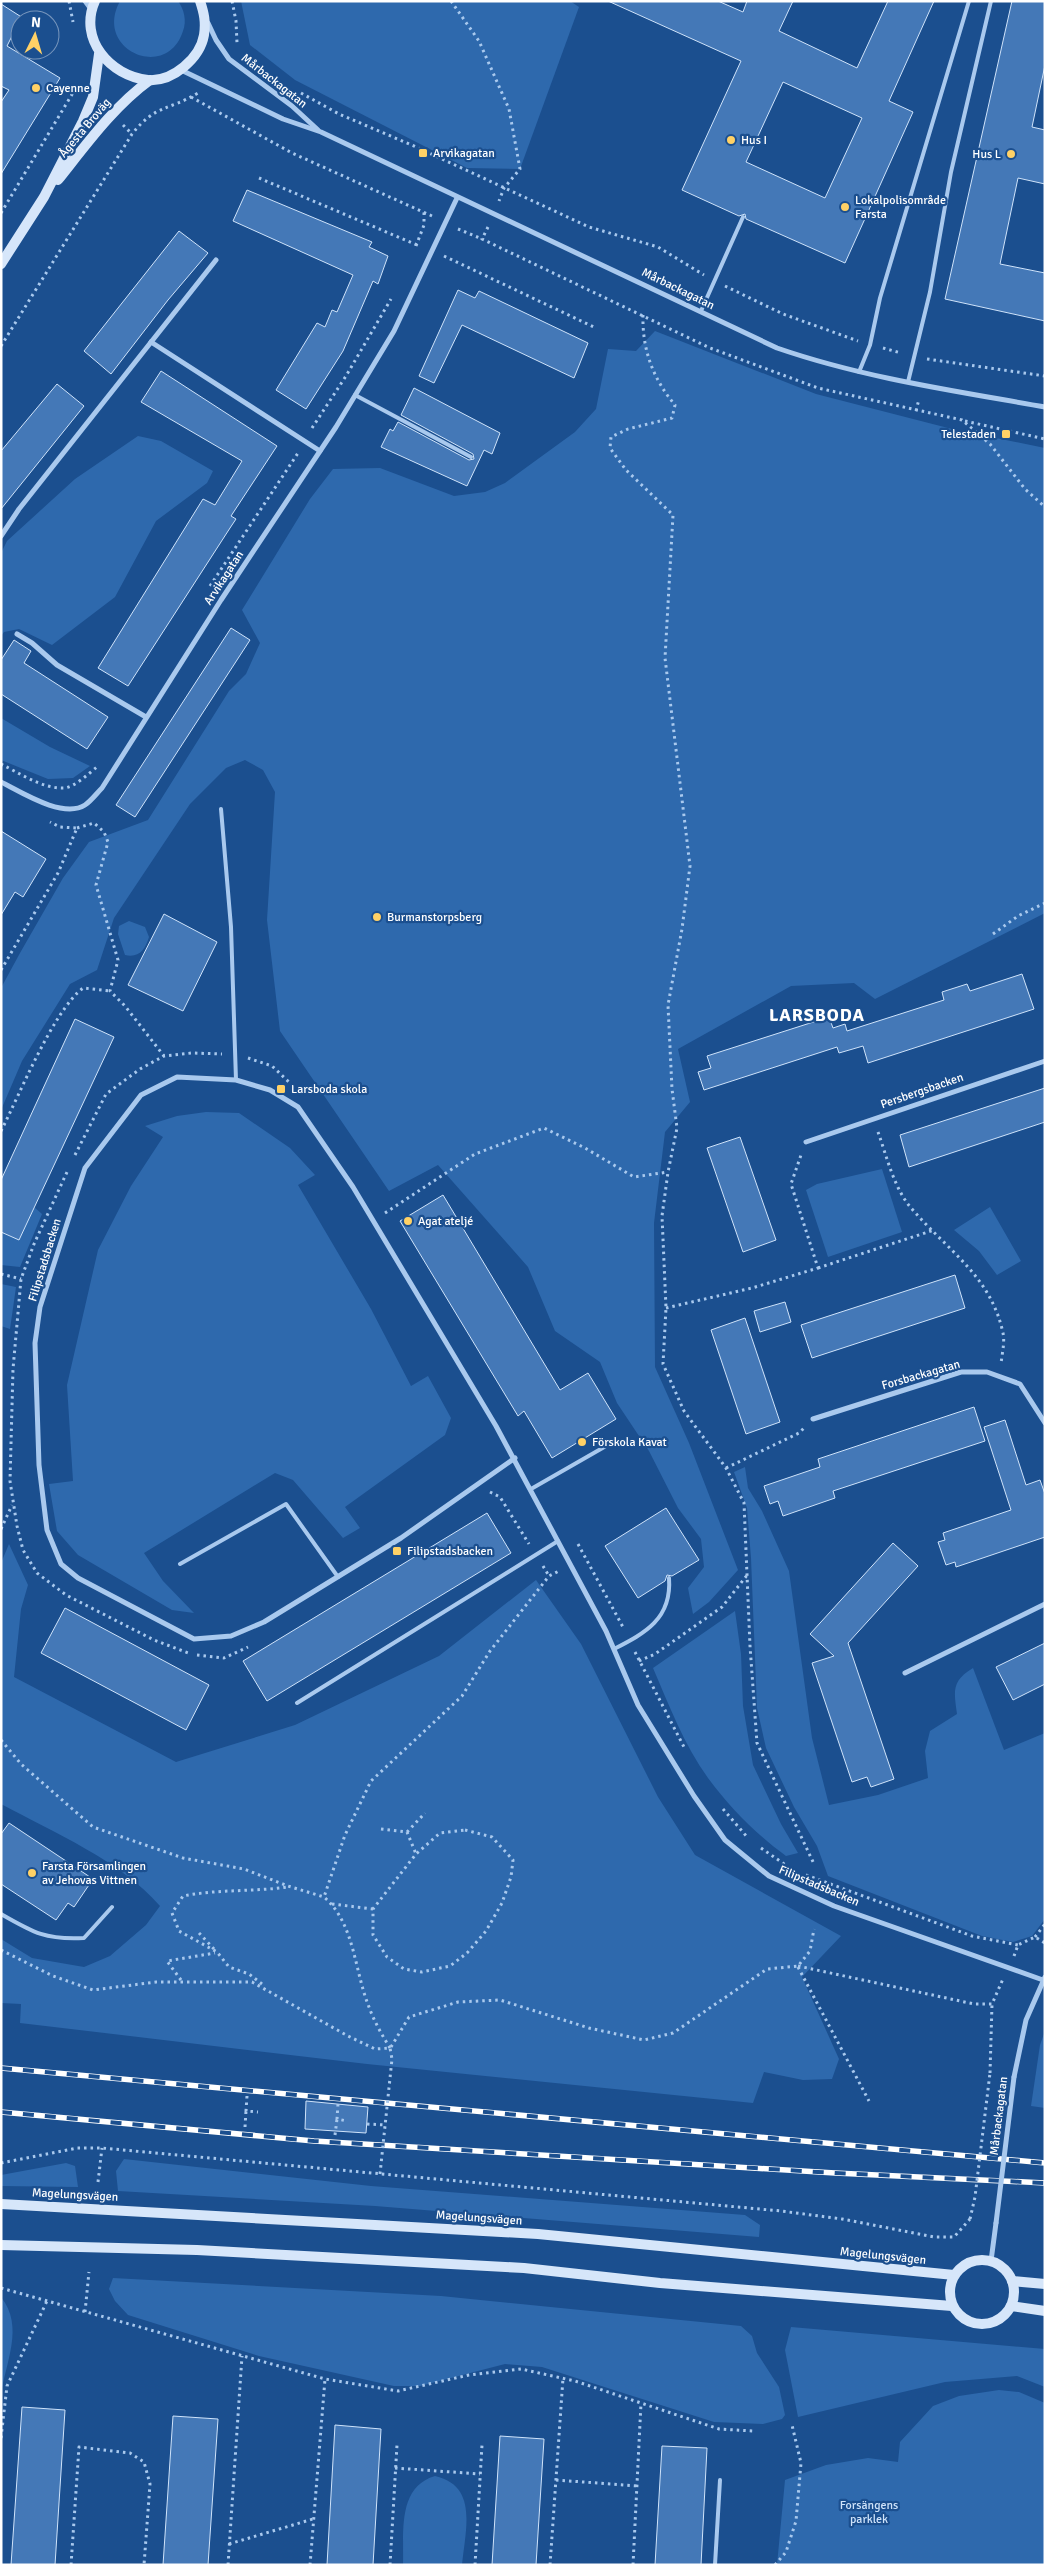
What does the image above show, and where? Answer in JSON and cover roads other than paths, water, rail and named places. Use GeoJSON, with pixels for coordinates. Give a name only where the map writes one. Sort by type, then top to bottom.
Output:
{"type":"FeatureCollection","features":[{"type":"Feature","properties":{"kind":"main road","name":"Ågesta Broväg"},"geometry":{"type":"LineString","coordinates":[[44,197],[111,114],[133,93],[150,80],[166,77],[180,70],[195,56],[203,37],[205,17],[200,1]]}},
{"type":"Feature","properties":{"kind":"main road","name":"Ågesta Broväg"},"geometry":{"type":"LineString","coordinates":[[1,264],[44,197],[83,121],[93,97],[99,54],[90,33],[90,4]]}},
{"type":"Feature","properties":{"kind":"main road"},"geometry":{"type":"LineString","coordinates":[[99,54],[116,68],[133,76],[150,80]]}},
{"type":"Feature","properties":{"kind":"main road","name":"Magelungsvägen"},"geometry":{"type":"LineString","coordinates":[[1,2204],[538,2234],[954,2276]]}},
{"type":"Feature","properties":{"kind":"main road"},"geometry":{"type":"LineString","coordinates":[[1,2245],[197,2250],[524,2268],[758,2292],[952,2306]]}},
{"type":"Feature","properties":{"kind":"main road"},"geometry":{"type":"LineString","coordinates":[[991,2261],[1000,2266],[1012,2280],[1014,2289],[1011,2306],[999,2320],[982,2325],[964,2320],[952,2306],[950,2285],[954,2276],[970,2262],[991,2261]]}},
{"type":"Feature","properties":{"kind":"main road"},"geometry":{"type":"LineString","coordinates":[[1012,2280],[1045,2284]]}},
{"type":"Feature","properties":{"kind":"main road"},"geometry":{"type":"LineString","coordinates":[[1011,2306],[1045,2311]]}},
{"type":"Feature","properties":{"kind":"street","name":"Mårbackagatan"},"geometry":{"type":"LineString","coordinates":[[205,17],[216,40],[229,59],[292,106],[320,132]]}},
{"type":"Feature","properties":{"kind":"street","name":"Mårbackagatan"},"geometry":{"type":"LineString","coordinates":[[180,70],[283,119],[320,132],[777,348],[818,362],[860,372],[1045,407]]}},
{"type":"Feature","properties":{"kind":"street","name":"Arvikagatan"},"geometry":{"type":"LineString","coordinates":[[1,782],[53,807],[69,809],[85,805],[102,788],[146,717],[320,451],[394,331],[457,198]]}},
{"type":"Feature","properties":{"kind":"street"},"geometry":{"type":"LineString","coordinates":[[1,536],[19,509],[216,260]]}},
{"type":"Feature","properties":{"kind":"street"},"geometry":{"type":"LineString","coordinates":[[151,342],[320,451]]}},
{"type":"Feature","properties":{"kind":"street"},"geometry":{"type":"LineString","coordinates":[[17,634],[32,643],[57,665],[146,717]]}},
{"type":"Feature","properties":{"kind":"street","name":"Persbergsbacken"},"geometry":{"type":"LineString","coordinates":[[806,1142],[1045,1061]]}},
{"type":"Feature","properties":{"kind":"street","name":"Filipstadsbacken"},"geometry":{"type":"LineString","coordinates":[[515,1458],[401,1538],[264,1622],[231,1636],[194,1639],[78,1578],[61,1564],[47,1530],[39,1465],[35,1343],[46,1286],[85,1168],[141,1095],[177,1077],[236,1080],[270,1090],[298,1106],[353,1187],[515,1458],[614,1649],[638,1705],[725,1840],[769,1876],[834,1906],[1044,1979]]}},
{"type":"Feature","properties":{"kind":"street","name":"Forsbackagatan"},"geometry":{"type":"LineString","coordinates":[[813,1419],[961,1372],[987,1372],[1020,1384],[1045,1423]]}},
{"type":"Feature","properties":{"kind":"street"},"geometry":{"type":"LineString","coordinates":[[905,1673],[1045,1604]]}},
{"type":"Feature","properties":{"kind":"street","name":"Mårbackagatan"},"geometry":{"type":"LineString","coordinates":[[991,2261],[1014,2077],[1026,2020],[1044,1979]]}},
{"type":"Feature","properties":{"kind":"lane"},"geometry":{"type":"LineString","coordinates":[[860,372],[870,345],[880,298],[969,1]]}},
{"type":"Feature","properties":{"kind":"lane"},"geometry":{"type":"LineString","coordinates":[[908,382],[930,292],[951,172],[991,1]]}},
{"type":"Feature","properties":{"kind":"lane"},"geometry":{"type":"LineString","coordinates":[[701,311],[742,217]]}},
{"type":"Feature","properties":{"kind":"lane"},"geometry":{"type":"LineString","coordinates":[[355,395],[471,457]]}},
{"type":"Feature","properties":{"kind":"lane"},"geometry":{"type":"LineString","coordinates":[[221,810],[231,927],[236,1080]]}},
{"type":"Feature","properties":{"kind":"lane"},"geometry":{"type":"LineString","coordinates":[[531,1489],[606,1446]]}},
{"type":"Feature","properties":{"kind":"lane"},"geometry":{"type":"LineString","coordinates":[[180,1564],[286,1504],[338,1577]]}},
{"type":"Feature","properties":{"kind":"lane"},"geometry":{"type":"LineString","coordinates":[[297,1703],[558,1541]]}},
{"type":"Feature","properties":{"kind":"lane"},"geometry":{"type":"LineString","coordinates":[[614,1649],[640,1636],[661,1616],[670,1592],[669,1578]]}},
{"type":"Feature","properties":{"kind":"lane"},"geometry":{"type":"LineString","coordinates":[[1,1914],[34,1933],[60,1939],[84,1938],[112,1907]]}},
{"type":"Feature","properties":{"kind":"lane"},"geometry":{"type":"LineString","coordinates":[[715,2565],[720,2480]]}},
{"type":"Feature","properties":{"kind":"railway"},"geometry":{"type":"LineString","coordinates":[[1,2068],[1045,2163]]}},
{"type":"Feature","properties":{"kind":"railway"},"geometry":{"type":"LineString","coordinates":[[1,2112],[314,2141],[835,2173],[1045,2183]]}},
{"type":"Feature","properties":{"kind":"place","name":"Cayenne"},"geometry":{"type":"Point","coordinates":[36,88]}},
{"type":"Feature","properties":{"kind":"place","name":"Hus I"},"geometry":{"type":"Point","coordinates":[731,140]}},
{"type":"Feature","properties":{"kind":"place","name":"Arvikagatan"},"geometry":{"type":"Point","coordinates":[423,153]}},
{"type":"Feature","properties":{"kind":"place","name":"Hus L"},"geometry":{"type":"Point","coordinates":[1011,154]}},
{"type":"Feature","properties":{"kind":"place","name":"Lokalpolisområde Farsta"},"geometry":{"type":"Point","coordinates":[845,207]}},
{"type":"Feature","properties":{"kind":"place","name":"Telestaden"},"geometry":{"type":"Point","coordinates":[1006,434]}},
{"type":"Feature","properties":{"kind":"place","name":"Burmanstorpsberg"},"geometry":{"type":"Point","coordinates":[377,917]}},
{"type":"Feature","properties":{"kind":"place","name":"Larsboda skola"},"geometry":{"type":"Point","coordinates":[281,1089]}},
{"type":"Feature","properties":{"kind":"place","name":"Agat ateljé"},"geometry":{"type":"Point","coordinates":[408,1221]}},
{"type":"Feature","properties":{"kind":"place","name":"Förskola Kavat"},"geometry":{"type":"Point","coordinates":[582,1442]}},
{"type":"Feature","properties":{"kind":"place","name":"Filipstadsbacken"},"geometry":{"type":"Point","coordinates":[397,1551]}},
{"type":"Feature","properties":{"kind":"place","name":"Farsta Församlingen av Jehovas Vittnen"},"geometry":{"type":"Point","coordinates":[32,1873]}},
{"type":"Feature","properties":{"kind":"district","name":"LARSBODA"},"geometry":{"type":"Point","coordinates":[817,1015]}},
{"type":"Feature","properties":{"kind":"park label","name":"Forsängens parklek"},"geometry":{"type":"Point","coordinates":[869,2512]}}]}
